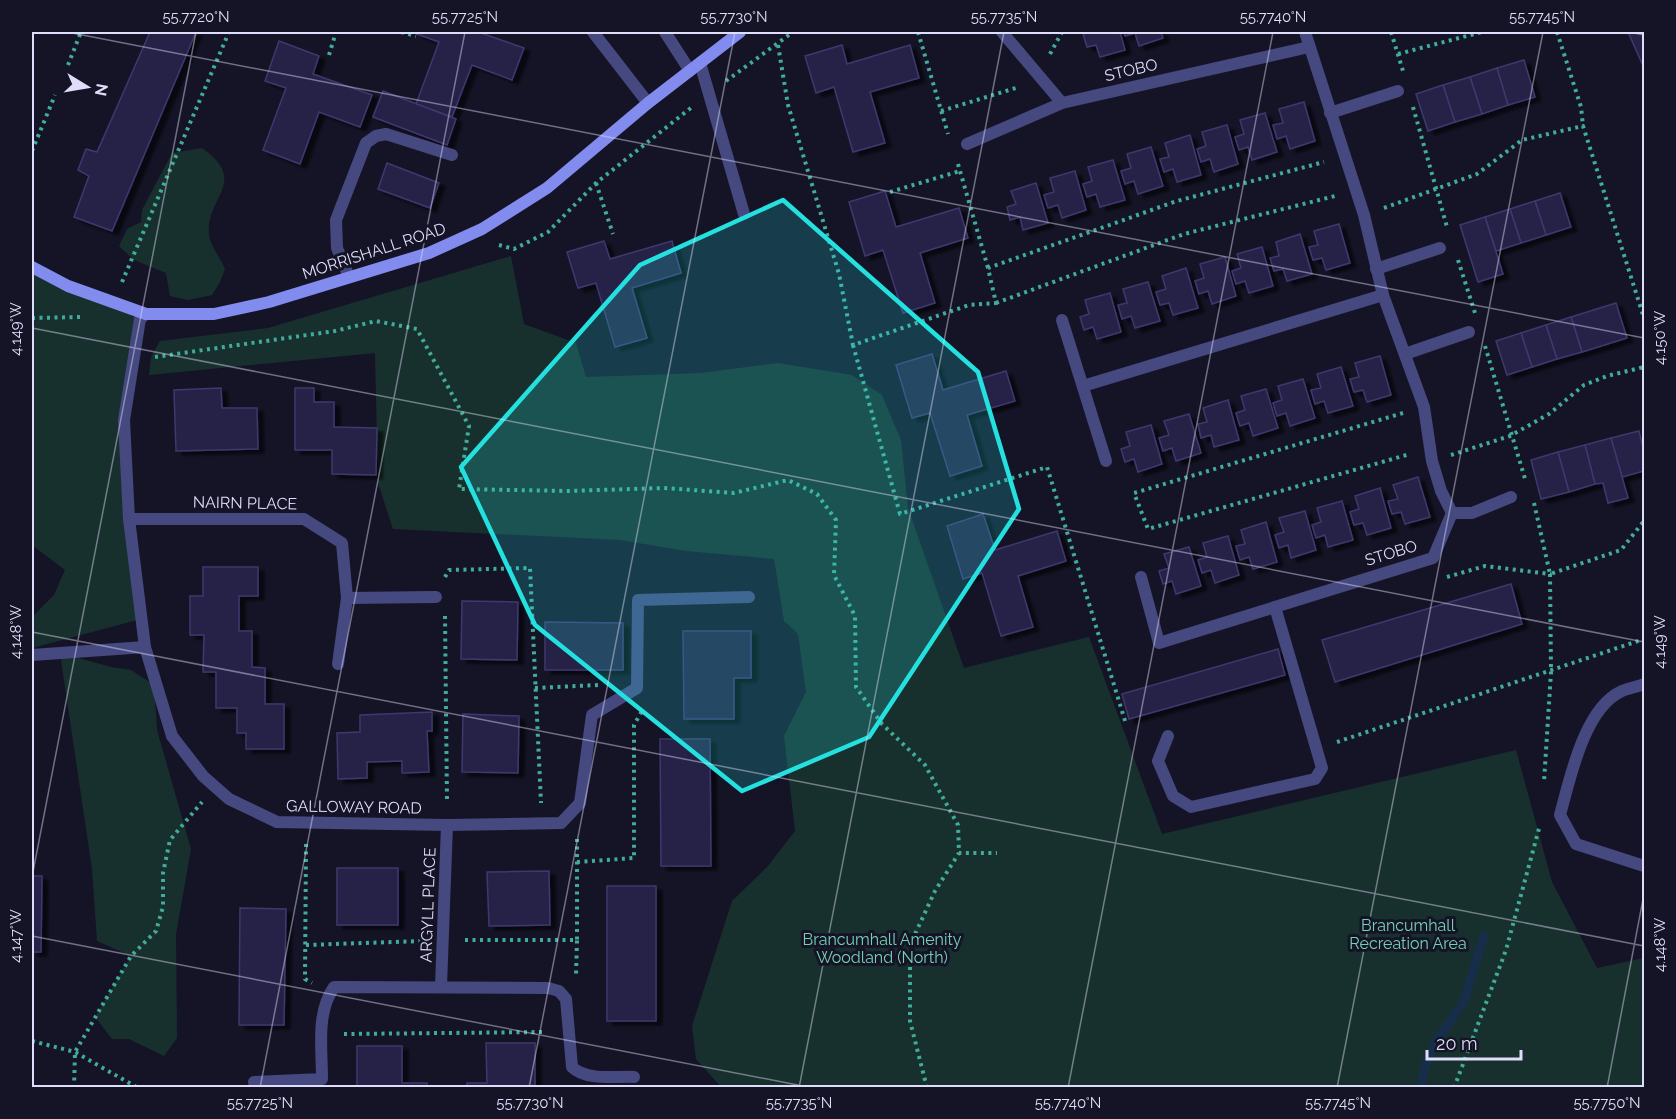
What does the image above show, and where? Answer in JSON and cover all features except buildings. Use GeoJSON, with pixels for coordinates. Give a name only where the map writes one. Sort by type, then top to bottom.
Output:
{"type":"FeatureCollection","features":[{"type":"Feature","properties":{"kind":"street"},"geometry":{"type":"LineString","coordinates":[[593,32],[648,103]]}},
{"type":"Feature","properties":{"kind":"street"},"geometry":{"type":"LineString","coordinates":[[665,32],[695,67],[709,94],[744,214]]}},
{"type":"Feature","properties":{"kind":"street","name":"MORRISHALL ROAD"},"geometry":{"type":"LineString","coordinates":[[32,267],[68,286],[146,314],[214,314],[269,303],[429,254],[482,229],[548,188],[648,103],[740,32]]}},
{"type":"Feature","properties":{"kind":"street"},"geometry":{"type":"LineString","coordinates":[[1002,32],[1062,103]]}},
{"type":"Feature","properties":{"kind":"street"},"geometry":{"type":"LineString","coordinates":[[1305,32],[1364,215],[1383,296],[1424,407],[1431,454],[1441,491],[1452,513],[1472,513],[1511,497]]}},
{"type":"Feature","properties":{"kind":"street","name":"STOBO"},"geometry":{"type":"LineString","coordinates":[[967,144],[1062,103],[1309,47]]}},
{"type":"Feature","properties":{"kind":"street"},"geometry":{"type":"LineString","coordinates":[[1330,112],[1398,91]]}},
{"type":"Feature","properties":{"kind":"street"},"geometry":{"type":"LineString","coordinates":[[349,277],[337,248],[336,219],[366,143],[375,136],[386,134],[452,155]]}},
{"type":"Feature","properties":{"kind":"street"},"geometry":{"type":"LineString","coordinates":[[1376,269],[1440,248]]}},
{"type":"Feature","properties":{"kind":"street"},"geometry":{"type":"LineString","coordinates":[[1083,386],[1383,296]]}},
{"type":"Feature","properties":{"kind":"street","name":"GALLOWAY ROAD"},"geometry":{"type":"LineString","coordinates":[[146,314],[140,319],[124,420],[129,519],[145,647],[171,736],[203,776],[229,799],[277,822],[447,825],[561,823],[565,820]]}},
{"type":"Feature","properties":{"kind":"street"},"geometry":{"type":"LineString","coordinates":[[1062,320],[1106,461]]}},
{"type":"Feature","properties":{"kind":"street"},"geometry":{"type":"LineString","coordinates":[[1405,354],[1469,332]]}},
{"type":"Feature","properties":{"kind":"street","name":"STOBO"},"geometry":{"type":"LineString","coordinates":[[1141,577],[1159,643],[1433,558],[1452,513]]}},
{"type":"Feature","properties":{"kind":"street","name":"NAIRN PLACE"},"geometry":{"type":"LineString","coordinates":[[129,519],[304,519],[342,543],[347,598],[338,664]]}},
{"type":"Feature","properties":{"kind":"street"},"geometry":{"type":"LineString","coordinates":[[347,598],[436,597]]}},
{"type":"Feature","properties":{"kind":"street"},"geometry":{"type":"LineString","coordinates":[[565,820],[580,803],[592,715],[637,688],[638,600],[748,597]]}},
{"type":"Feature","properties":{"kind":"street"},"geometry":{"type":"LineString","coordinates":[[1168,736],[1158,761],[1173,796],[1191,807],[1315,779],[1322,768],[1275,607]]}},
{"type":"Feature","properties":{"kind":"street"},"geometry":{"type":"LineString","coordinates":[[32,655],[145,647]]}},
{"type":"Feature","properties":{"kind":"street"},"geometry":{"type":"LineString","coordinates":[[1644,684],[1620,692],[1592,718],[1577,755],[1560,815],[1576,844],[1644,866]]}},
{"type":"Feature","properties":{"kind":"street","name":"ARGYLL PLACE"},"geometry":{"type":"LineString","coordinates":[[441,986],[447,825]]}},
{"type":"Feature","properties":{"kind":"street","name":"ARGYLL PLACE"},"geometry":{"type":"LineString","coordinates":[[328,996],[334,987],[441,986],[530,986],[548,988],[561,994]]}},
{"type":"Feature","properties":{"kind":"street"},"geometry":{"type":"LineString","coordinates":[[561,994],[566,999],[569,1017],[572,1067],[578,1073],[588,1075],[634,1077]]}},
{"type":"Feature","properties":{"kind":"street"},"geometry":{"type":"LineString","coordinates":[[254,1082],[322,1078],[322,1018],[328,996]]}},
{"type":"Feature","properties":{"kind":"path"},"geometry":{"type":"LineString","coordinates":[[68,65],[81,32]]}},
{"type":"Feature","properties":{"kind":"path"},"geometry":{"type":"LineString","coordinates":[[113,303],[230,32]]}},
{"type":"Feature","properties":{"kind":"path"},"geometry":{"type":"LineString","coordinates":[[329,55],[336,32]]}},
{"type":"Feature","properties":{"kind":"path"},"geometry":{"type":"LineString","coordinates":[[401,32],[416,36]]}},
{"type":"Feature","properties":{"kind":"path"},"geometry":{"type":"LineString","coordinates":[[482,229],[502,247],[514,249],[548,232],[596,183],[709,94],[793,32]]}},
{"type":"Feature","properties":{"kind":"path"},"geometry":{"type":"LineString","coordinates":[[1391,32],[1404,77]]}},
{"type":"Feature","properties":{"kind":"path"},"geometry":{"type":"LineString","coordinates":[[1398,54],[1482,32]]}},
{"type":"Feature","properties":{"kind":"path"},"geometry":{"type":"LineString","coordinates":[[1557,32],[1581,107],[1583,126],[1644,318]]}},
{"type":"Feature","properties":{"kind":"path"},"geometry":{"type":"LineString","coordinates":[[778,45],[788,105],[839,274],[853,345],[900,514],[1047,466],[1126,724]]}},
{"type":"Feature","properties":{"kind":"path"},"geometry":{"type":"LineString","coordinates":[[941,111],[1022,86],[1038,74]]}},
{"type":"Feature","properties":{"kind":"path"},"geometry":{"type":"LineString","coordinates":[[32,151],[55,95]]}},
{"type":"Feature","properties":{"kind":"path"},"geometry":{"type":"LineString","coordinates":[[1411,100],[1449,232]]}},
{"type":"Feature","properties":{"kind":"path"},"geometry":{"type":"LineString","coordinates":[[1364,215],[1477,174],[1522,140],[1583,126]]}},
{"type":"Feature","properties":{"kind":"path"},"geometry":{"type":"LineString","coordinates":[[996,303],[988,268],[1177,201],[1345,157]]}},
{"type":"Feature","properties":{"kind":"path"},"geometry":{"type":"LineString","coordinates":[[890,192],[960,171]]}},
{"type":"Feature","properties":{"kind":"path"},"geometry":{"type":"LineString","coordinates":[[596,183],[613,234]]}},
{"type":"Feature","properties":{"kind":"path"},"geometry":{"type":"LineString","coordinates":[[853,345],[969,305],[996,303],[1184,234],[1356,190]]}},
{"type":"Feature","properties":{"kind":"path"},"geometry":{"type":"LineString","coordinates":[[1456,254],[1477,319]]}},
{"type":"Feature","properties":{"kind":"path"},"geometry":{"type":"LineString","coordinates":[[151,357],[335,331],[376,321],[417,329],[469,426],[459,489],[568,491],[664,488],[734,494],[788,480],[817,494],[836,520],[834,575],[855,616],[856,687],[882,724],[926,765],[958,825],[959,853],[935,891],[910,945],[910,1021],[927,1088]]}},
{"type":"Feature","properties":{"kind":"path"},"geometry":{"type":"LineString","coordinates":[[1483,341],[1510,436],[1529,489]]}},
{"type":"Feature","properties":{"kind":"path"},"geometry":{"type":"LineString","coordinates":[[1424,407],[1134,493],[1148,529],[1431,454],[1510,436],[1549,414],[1584,385],[1607,376],[1644,367]]}},
{"type":"Feature","properties":{"kind":"path"},"geometry":{"type":"LineString","coordinates":[[1532,499],[1550,574],[1551,672],[1543,788]]}},
{"type":"Feature","properties":{"kind":"path"},"geometry":{"type":"LineString","coordinates":[[1424,561],[1437,580],[1485,566],[1550,574],[1621,550],[1644,521]]}},
{"type":"Feature","properties":{"kind":"path"},"geometry":{"type":"LineString","coordinates":[[447,825],[445,610],[436,597],[449,570],[530,568],[541,823]]}},
{"type":"Feature","properties":{"kind":"path"},"geometry":{"type":"LineString","coordinates":[[1317,749],[1529,676],[1551,672],[1617,646],[1644,639]]}},
{"type":"Feature","properties":{"kind":"path"},"geometry":{"type":"LineString","coordinates":[[536,688],[609,684],[620,698]]}},
{"type":"Feature","properties":{"kind":"path"},"geometry":{"type":"LineString","coordinates":[[577,862],[634,858],[634,725],[645,706]]}},
{"type":"Feature","properties":{"kind":"path"},"geometry":{"type":"LineString","coordinates":[[74,1088],[75,1052],[131,956],[156,931],[163,907],[163,873],[170,840],[199,809],[206,794],[203,776]]}},
{"type":"Feature","properties":{"kind":"path"},"geometry":{"type":"LineString","coordinates":[[561,994],[577,974],[577,838],[565,820]]}},
{"type":"Feature","properties":{"kind":"path"},"geometry":{"type":"LineString","coordinates":[[306,822],[305,979],[328,996]]}},
{"type":"Feature","properties":{"kind":"path"},"geometry":{"type":"LineString","coordinates":[[1454,1088],[1506,950],[1541,823]]}},
{"type":"Feature","properties":{"kind":"path"},"geometry":{"type":"LineString","coordinates":[[959,853],[997,853]]}},
{"type":"Feature","properties":{"kind":"path"},"geometry":{"type":"LineString","coordinates":[[306,945],[443,940],[577,940]]}},
{"type":"Feature","properties":{"kind":"path"},"geometry":{"type":"LineString","coordinates":[[337,1034],[549,1032],[550,1043]]}},
{"type":"Feature","properties":{"kind":"path"},"geometry":{"type":"LineString","coordinates":[[32,1041],[75,1052],[138,1088]]}},
{"type":"Feature","properties":{"kind":"highlighted area"},"geometry":{"type":"Polygon","coordinates":[[[783,200],[978,372],[1019,509],[869,737],[742,791],[535,625],[461,467],[640,265],[783,200]]]}},
{"type":"Feature","properties":{"kind":"green space"},"geometry":{"type":"Polygon","coordinates":[[[202,148],[216,160],[223,171],[222,190],[213,210],[209,235],[225,269],[212,295],[188,300],[170,296],[166,273],[134,260],[119,246],[127,229],[141,222],[142,210],[172,153],[202,148]]]}},
{"type":"Feature","properties":{"kind":"green space"},"geometry":{"type":"Polygon","coordinates":[[[511,256],[524,324],[576,343],[586,377],[701,373],[778,363],[852,375],[882,395],[901,440],[908,508],[964,668],[1089,637],[1162,834],[1516,750],[1552,882],[1597,968],[1644,958],[1644,1087],[721,1087],[696,1059],[692,1026],[732,901],[768,866],[795,831],[784,736],[806,692],[798,634],[784,621],[774,559],[686,551],[620,540],[393,529],[378,483],[375,353],[149,375],[151,357],[160,341],[268,328],[511,256]]]}},
{"type":"Feature","properties":{"kind":"green space"},"geometry":{"type":"Polygon","coordinates":[[[32,268],[146,314],[124,420],[141,619],[32,648],[32,617],[54,595],[65,570],[32,545],[32,268]]]}},
{"type":"Feature","properties":{"kind":"green space"},"geometry":{"type":"Polygon","coordinates":[[[60,653],[131,670],[154,685],[157,730],[191,849],[176,934],[177,1038],[164,1056],[129,1039],[112,1039],[95,1017],[131,956],[97,941],[92,869],[60,653]]]}},
{"type":"Feature","properties":{"kind":"waterway"},"geometry":{"type":"LineString","coordinates":[[1421,1088],[1425,1066],[1437,1040],[1464,1001],[1484,936]]}},
{"type":"Feature","properties":{"kind":"park label","name":"Brancumhall Recreation Area"},"geometry":{"type":"Point","coordinates":[1408,934]}},
{"type":"Feature","properties":{"kind":"park label","name":"Brancumhall Amenity Woodland (North)"},"geometry":{"type":"Point","coordinates":[882,948]}}]}
